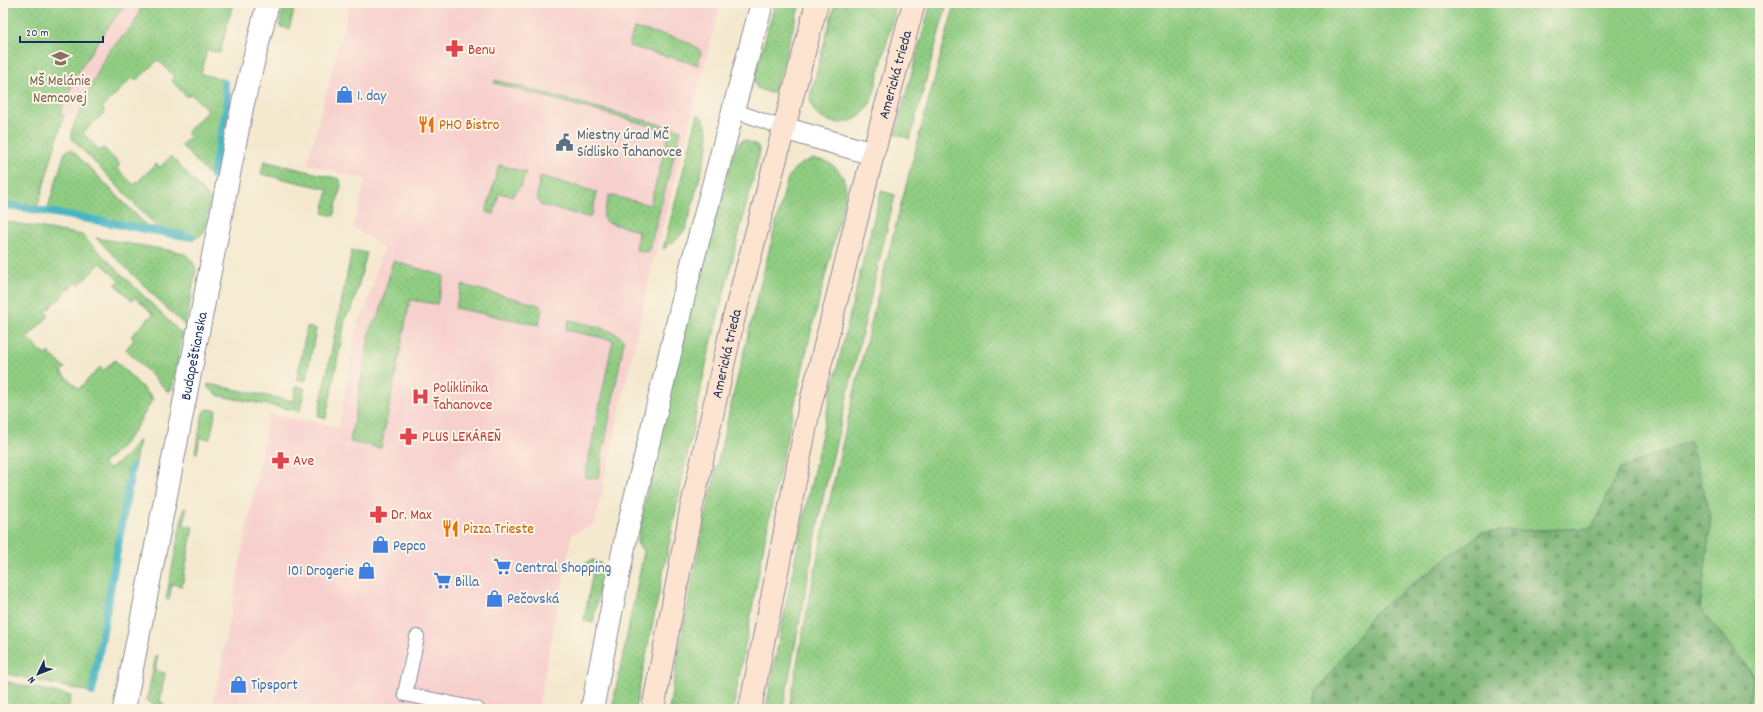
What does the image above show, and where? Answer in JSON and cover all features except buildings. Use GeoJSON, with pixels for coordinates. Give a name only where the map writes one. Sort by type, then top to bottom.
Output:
{"type":"FeatureCollection","features":[{"type":"Feature","properties":{"kind":"street","name":"Budapeštianska"},"geometry":{"type":"LineString","coordinates":[[124,709],[243,103],[268,3]]}},
{"type":"Feature","properties":{"kind":"street"},"geometry":{"type":"LineString","coordinates":[[592,709],[627,532],[690,276],[762,3]]}},
{"type":"Feature","properties":{"kind":"street","name":"Americká trieda"},"geometry":{"type":"LineString","coordinates":[[653,709],[691,510],[733,321],[818,3]]}},
{"type":"Feature","properties":{"kind":"street","name":"Americká trieda"},"geometry":{"type":"LineString","coordinates":[[750,709],[809,410],[873,154],[914,3]]}},
{"type":"Feature","properties":{"kind":"street"},"geometry":{"type":"LineString","coordinates":[[784,128],[873,154]]}},
{"type":"Feature","properties":{"kind":"lane"},"geometry":{"type":"LineString","coordinates":[[733,110],[784,128]]}},
{"type":"Feature","properties":{"kind":"lane"},"geometry":{"type":"LineString","coordinates":[[416,638],[406,694],[477,709]]}},
{"type":"Feature","properties":{"kind":"shaded area","name":"MŠ Melánie Nemcovej"},"geometry":{"type":"Polygon","coordinates":[[[3,3],[233,3],[92,84],[76,119],[60,114],[3,3]]]}},
{"type":"Feature","properties":{"kind":"shaded area"},"geometry":{"type":"Polygon","coordinates":[[[350,3],[721,3],[652,266],[595,521],[590,527],[572,534],[538,709],[212,709],[269,414],[339,427],[358,321],[366,310],[383,248],[353,227],[366,180],[307,164],[350,3]]]}},
{"type":"Feature","properties":{"kind":"green space","name":"MŠ Melánie Nemcovej"},"geometry":{"type":"Polygon","coordinates":[[[3,3],[126,3],[99,40],[76,76],[60,114],[64,115],[36,212],[3,206],[3,3]]]}},
{"type":"Feature","properties":{"kind":"green space"},"geometry":{"type":"Polygon","coordinates":[[[143,3],[233,3],[220,53],[207,50],[201,74],[226,80],[231,100],[215,179],[209,175],[181,145],[190,136],[186,133],[208,110],[191,94],[187,97],[172,81],[175,77],[158,60],[136,81],[132,78],[102,108],[105,112],[83,133],[100,151],[104,148],[120,164],[117,168],[134,185],[156,164],[160,167],[171,156],[210,199],[204,232],[197,238],[164,234],[72,139],[72,129],[106,54],[134,24],[143,3]]]}},
{"type":"Feature","properties":{"kind":"green space"},"geometry":{"type":"Polygon","coordinates":[[[285,3],[296,3],[289,29],[279,26],[285,3]]]}},
{"type":"Feature","properties":{"kind":"green space"},"geometry":{"type":"Polygon","coordinates":[[[775,3],[800,3],[779,78],[775,86],[778,86],[776,92],[770,93],[757,88],[754,80],[775,3]]]}},
{"type":"Feature","properties":{"kind":"green space"},"geometry":{"type":"Polygon","coordinates":[[[835,3],[897,3],[875,90],[870,103],[860,116],[849,122],[843,123],[836,123],[824,119],[818,115],[812,107],[810,97],[835,3]]]}},
{"type":"Feature","properties":{"kind":"green space"},"geometry":{"type":"Polygon","coordinates":[[[931,3],[947,3],[910,139],[895,134],[931,3]]]}},
{"type":"Feature","properties":{"kind":"green space"},"geometry":{"type":"Polygon","coordinates":[[[955,3],[1760,3],[1760,709],[1747,709],[1754,675],[1700,608],[1711,518],[1620,469],[1592,528],[1482,532],[1374,613],[1316,693],[1312,709],[789,709],[823,531],[863,354],[955,3]]]}},
{"type":"Feature","properties":{"kind":"green space"},"geometry":{"type":"Polygon","coordinates":[[[634,28],[680,39],[696,47],[701,52],[698,65],[629,46],[634,28]]]}},
{"type":"Feature","properties":{"kind":"green space"},"geometry":{"type":"Polygon","coordinates":[[[495,80],[681,130],[649,251],[642,252],[636,250],[638,231],[606,222],[603,217],[609,195],[650,205],[670,131],[494,83],[495,80]]]}},
{"type":"Feature","properties":{"kind":"green space"},"geometry":{"type":"Polygon","coordinates":[[[698,114],[706,124],[708,146],[686,229],[675,241],[663,249],[698,114]]]}},
{"type":"Feature","properties":{"kind":"green space"},"geometry":{"type":"Polygon","coordinates":[[[744,140],[757,145],[760,151],[707,360],[635,709],[612,709],[644,552],[637,543],[661,420],[734,151],[740,142],[744,140]]]}},
{"type":"Feature","properties":{"kind":"green space"},"geometry":{"type":"Polygon","coordinates":[[[72,150],[153,232],[46,214],[65,152],[72,150]]]}},
{"type":"Feature","properties":{"kind":"green space"},"geometry":{"type":"Polygon","coordinates":[[[813,159],[827,162],[837,169],[844,180],[846,194],[811,332],[770,513],[733,709],[669,709],[693,576],[707,510],[787,181],[794,169],[804,162],[813,159]]]}},
{"type":"Feature","properties":{"kind":"green space"},"geometry":{"type":"Polygon","coordinates":[[[264,161],[340,179],[341,186],[334,216],[323,213],[328,189],[261,174],[264,161]]]}},
{"type":"Feature","properties":{"kind":"green space"},"geometry":{"type":"Polygon","coordinates":[[[499,165],[526,172],[521,186],[512,196],[499,193],[494,214],[486,212],[499,165]]]}},
{"type":"Feature","properties":{"kind":"green space"},"geometry":{"type":"Polygon","coordinates":[[[540,176],[597,192],[592,214],[588,217],[540,205],[537,196],[540,176]]]}},
{"type":"Feature","properties":{"kind":"green space"},"geometry":{"type":"Polygon","coordinates":[[[881,191],[895,195],[823,498],[783,709],[766,709],[791,578],[833,384],[881,191]]]}},
{"type":"Feature","properties":{"kind":"green space"},"geometry":{"type":"Polygon","coordinates":[[[3,221],[82,235],[183,335],[172,388],[170,391],[167,391],[126,349],[134,340],[131,336],[153,314],[135,297],[132,301],[115,284],[119,281],[101,263],[79,285],[76,282],[46,312],[49,316],[27,338],[45,355],[48,352],[65,368],[61,372],[79,389],[100,367],[104,370],[115,360],[153,398],[132,434],[120,448],[103,463],[108,470],[125,457],[139,440],[94,693],[3,673],[3,221]]]}},
{"type":"Feature","properties":{"kind":"green space"},"geometry":{"type":"Polygon","coordinates":[[[96,238],[180,252],[189,257],[196,270],[185,326],[96,238]]]}},
{"type":"Feature","properties":{"kind":"green space"},"geometry":{"type":"Polygon","coordinates":[[[352,250],[367,253],[352,309],[346,316],[326,418],[318,416],[352,250]]]}},
{"type":"Feature","properties":{"kind":"green space"},"geometry":{"type":"Polygon","coordinates":[[[393,261],[444,276],[437,304],[410,300],[381,448],[350,442],[371,326],[379,315],[393,261]]]}},
{"type":"Feature","properties":{"kind":"green space"},"geometry":{"type":"Polygon","coordinates":[[[462,285],[539,305],[542,310],[539,325],[455,308],[462,285]]]}},
{"type":"Feature","properties":{"kind":"green space"},"geometry":{"type":"Polygon","coordinates":[[[569,320],[608,330],[615,333],[624,341],[598,479],[585,477],[613,340],[566,330],[569,320]]]}},
{"type":"Feature","properties":{"kind":"green space"},"geometry":{"type":"Polygon","coordinates":[[[307,327],[316,329],[306,381],[297,379],[307,327]]]}},
{"type":"Feature","properties":{"kind":"green space"},"geometry":{"type":"Polygon","coordinates":[[[208,384],[293,401],[296,386],[305,388],[300,411],[220,396],[207,387],[208,384]]]}},
{"type":"Feature","properties":{"kind":"green space"},"geometry":{"type":"Polygon","coordinates":[[[206,409],[216,410],[210,439],[200,438],[197,453],[195,453],[203,412],[206,409]]]}},
{"type":"Feature","properties":{"kind":"green space"},"geometry":{"type":"Polygon","coordinates":[[[1690,441],[1711,518],[1700,608],[1754,676],[1747,709],[1312,709],[1316,693],[1374,613],[1483,532],[1592,528],[1620,469],[1690,441]]]}},
{"type":"Feature","properties":{"kind":"green space"},"geometry":{"type":"Polygon","coordinates":[[[184,508],[186,509],[184,525],[193,527],[182,586],[172,584],[169,600],[166,599],[184,508]]]}},
{"type":"Feature","properties":{"kind":"green space"},"geometry":{"type":"Polygon","coordinates":[[[593,560],[600,563],[603,569],[593,623],[584,621],[593,571],[583,569],[587,562],[593,560]]]}},
{"type":"Feature","properties":{"kind":"green space"},"geometry":{"type":"Polygon","coordinates":[[[156,655],[158,655],[155,671],[165,673],[160,702],[164,703],[163,707],[154,705],[147,700],[156,655]]]}},
{"type":"Feature","properties":{"kind":"green space"},"geometry":{"type":"Polygon","coordinates":[[[3,681],[71,696],[68,709],[3,709],[3,681]]]}},
{"type":"Feature","properties":{"kind":"waterway"},"geometry":{"type":"LineString","coordinates":[[213,175],[228,101],[224,83]]}},
{"type":"Feature","properties":{"kind":"waterway"},"geometry":{"type":"LineString","coordinates":[[3,204],[191,237]]}},
{"type":"Feature","properties":{"kind":"waterway"},"geometry":{"type":"LineString","coordinates":[[92,692],[132,467]]}},
{"type":"Feature","properties":{"kind":"place","name":"Benu"},"geometry":{"type":"Point","coordinates":[455,49]}},
{"type":"Feature","properties":{"kind":"place","name":"MŠ Melánie Nemcovej"},"geometry":{"type":"Point","coordinates":[60,59]}},
{"type":"Feature","properties":{"kind":"place","name":"1. day"},"geometry":{"type":"Point","coordinates":[344,95]}},
{"type":"Feature","properties":{"kind":"place","name":"PHO Bistro"},"geometry":{"type":"Point","coordinates":[426,124]}},
{"type":"Feature","properties":{"kind":"place","name":"Miestny úrad MČ Sídlisko Ťahanovce"},"geometry":{"type":"Point","coordinates":[564,143]}},
{"type":"Feature","properties":{"kind":"place","name":"Poliklinika Ťahanovce"},"geometry":{"type":"Point","coordinates":[420,396]}},
{"type":"Feature","properties":{"kind":"place","name":"PLUS LEKÁREŇ"},"geometry":{"type":"Point","coordinates":[409,436]}},
{"type":"Feature","properties":{"kind":"place","name":"Ave"},"geometry":{"type":"Point","coordinates":[280,460]}},
{"type":"Feature","properties":{"kind":"place","name":"Dr. Max"},"geometry":{"type":"Point","coordinates":[378,514]}},
{"type":"Feature","properties":{"kind":"place","name":"Pizza Trieste"},"geometry":{"type":"Point","coordinates":[450,528]}},
{"type":"Feature","properties":{"kind":"place","name":"Pepco"},"geometry":{"type":"Point","coordinates":[380,545]}},
{"type":"Feature","properties":{"kind":"place","name":"Central Shopping"},"geometry":{"type":"Point","coordinates":[502,567]}},
{"type":"Feature","properties":{"kind":"place","name":"101 Drogerie"},"geometry":{"type":"Point","coordinates":[367,570]}},
{"type":"Feature","properties":{"kind":"place","name":"Billa"},"geometry":{"type":"Point","coordinates":[442,581]}},
{"type":"Feature","properties":{"kind":"place","name":"Pečovská"},"geometry":{"type":"Point","coordinates":[494,598]}},
{"type":"Feature","properties":{"kind":"place","name":"Tipsport"},"geometry":{"type":"Point","coordinates":[238,684]}}]}
